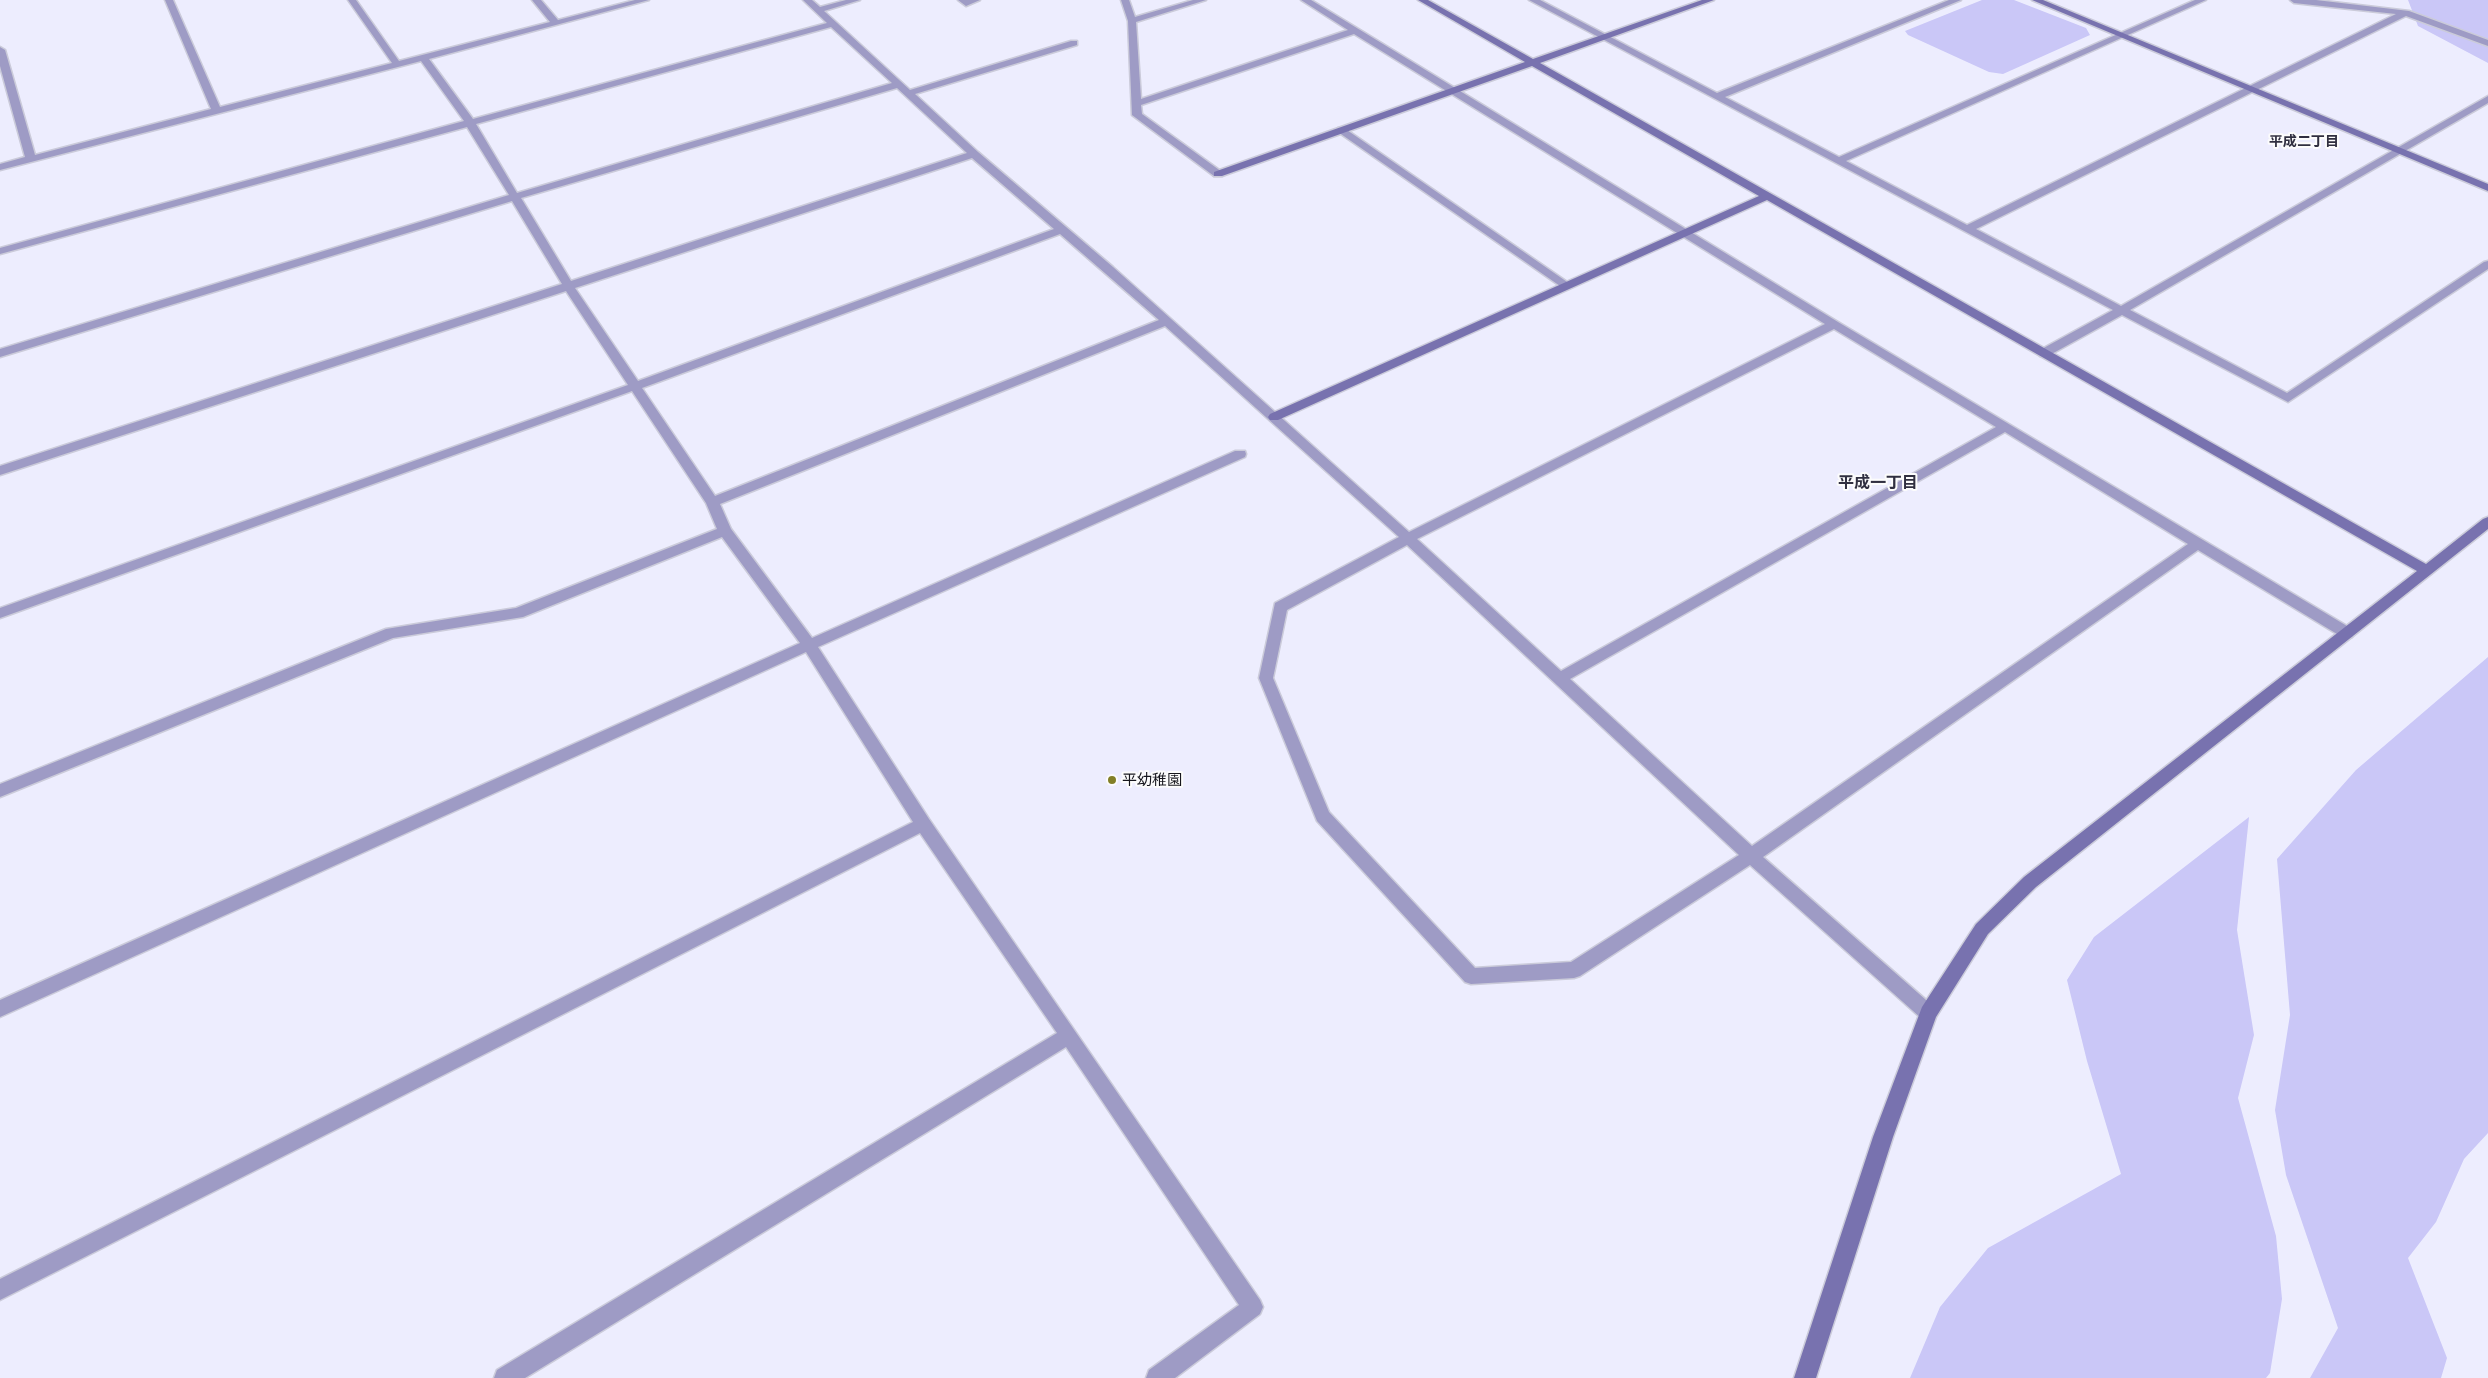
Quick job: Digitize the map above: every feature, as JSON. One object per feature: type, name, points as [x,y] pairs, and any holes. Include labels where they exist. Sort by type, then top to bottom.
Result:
[{"type":"street","points":[[169,0],[217,111]]},
{"type":"street","points":[[352,0],[397,64]]},
{"type":"street","points":[[536,0],[556,23]]},
{"type":"street","points":[[0,167],[645,0]]},
{"type":"street","points":[[807,0],[974,154],[1109,269],[1408,538],[1751,856],[1928,1014]]},
{"type":"street","points":[[818,10],[856,0]]},
{"type":"street","points":[[962,0],[966,3],[976,0]]},
{"type":"street","points":[[1125,0],[1132,21],[1137,115],[1218,174],[1710,0]]},
{"type":"street","points":[[1132,21],[1202,0]]},
{"type":"street","points":[[1305,0],[1834,324],[2347,633]]},
{"type":"street","points":[[1422,0],[2428,571]]},
{"type":"street","points":[[1533,0],[2288,398],[2488,264]]},
{"type":"street","points":[[1717,97],[1957,0]]},
{"type":"street","points":[[2036,0],[2488,188]]},
{"type":"street","points":[[2177,0],[2191,4]]},
{"type":"street","points":[[1838,161],[2202,0]]},
{"type":"street","points":[[2294,0],[2406,13],[2488,43]]},
{"type":"street","points":[[1967,229],[2406,13]]},
{"type":"street","points":[[0,252],[469,121],[833,24]]},
{"type":"street","points":[[1136,104],[1355,31]]},
{"type":"street","points":[[908,93],[1074,43]]},
{"type":"street","points":[[0,50],[31,160]]},
{"type":"street","points":[[423,57],[469,121],[568,285],[712,502],[725,530],[809,645],[923,824],[1069,1035],[1253,1307],[1157,1378]]},
{"type":"street","points":[[0,353],[514,197],[899,84]]},
{"type":"street","points":[[2044,353],[2488,99]]},
{"type":"street","points":[[1341,130],[1567,286]]},
{"type":"street","points":[[0,471],[974,154]]},
{"type":"street","points":[[1274,417],[1768,196]]},
{"type":"street","points":[[0,613],[636,386],[1061,230]]},
{"type":"street","points":[[712,502],[1167,321]]},
{"type":"street","points":[[1834,324],[1408,538],[1280,607],[1266,678],[1323,816],[1470,976],[1574,970],[1751,856],[2197,544]]},
{"type":"street","points":[[1560,678],[2005,427]]},
{"type":"street","points":[[0,1009],[809,645],[1240,454]]},
{"type":"street","points":[[1805,1378],[1883,1137],[1928,1014],[1982,929],[2030,882],[2488,522]]},
{"type":"street","points":[[0,792],[391,633],[518,613],[725,530]]},
{"type":"street","points":[[0,1290],[923,824]]},
{"type":"street","points":[[505,1378],[1069,1035]]},
{"type":"shaded area","points":[[1982,0],[2014,0],[2086,28],[2090,35],[2003,74],[1989,72],[1908,35],[1905,31]]},
{"type":"shaded area","points":[[2408,0],[2488,0],[2488,63],[2418,26]]},
{"type":"shaded area","points":[[2488,657],[2488,1133],[2464,1159],[2436,1222],[2408,1258],[2447,1358],[2441,1378],[2310,1378],[2338,1328],[2286,1175],[2275,1110],[2290,1015],[2277,859],[2356,770]]},
{"type":"shaded area","points":[[2249,817],[2237,930],[2254,1035],[2238,1098],[2276,1236],[2282,1299],[2270,1373],[2266,1378],[1910,1378],[1940,1307],[1988,1248],[2121,1174],[2087,1061],[2067,980],[2094,937]]},
{"type":"place","name":"平幼稚園","points":[[1112,780]]},
{"type":"district","name":"平成二丁目","points":[[2304,142]]},
{"type":"district","name":"平成一丁目","points":[[1878,483]]}]
